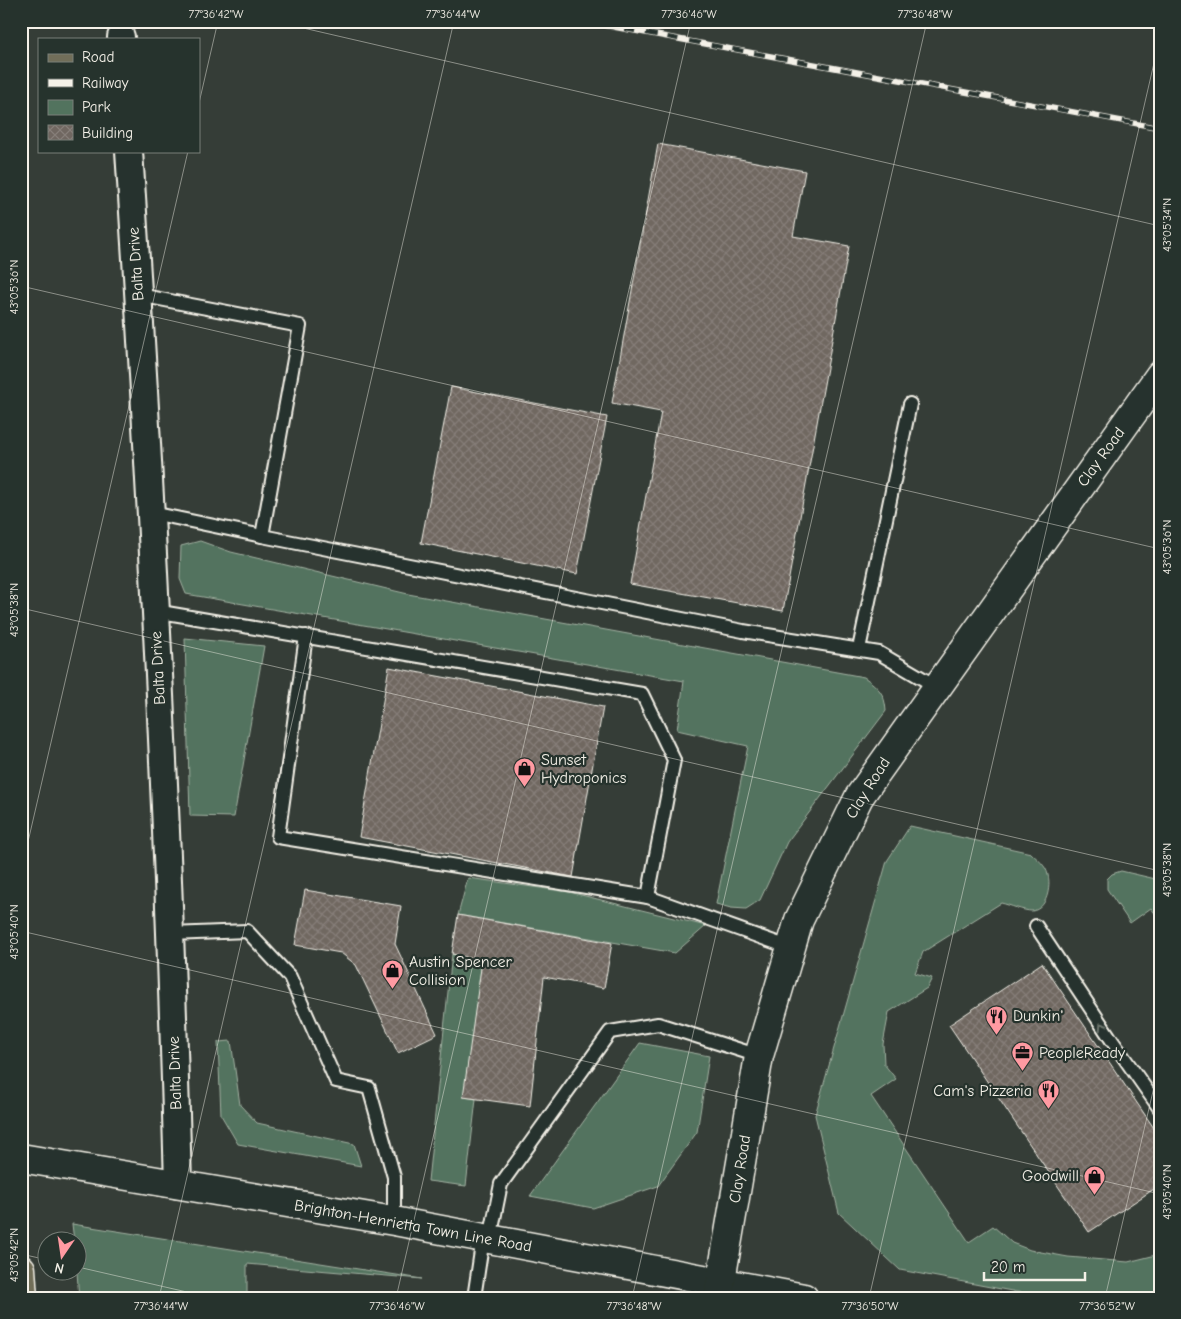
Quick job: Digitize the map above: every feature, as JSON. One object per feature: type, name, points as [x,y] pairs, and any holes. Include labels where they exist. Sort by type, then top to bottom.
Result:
[{"type":"main road","points":[[21,1269],[23,1298]]},
{"type":"street","name":"Balta Drive","points":[[129,152],[152,513],[171,934],[178,1185]]},
{"type":"street","name":"Clay Road","points":[[719,1290],[759,1056],[799,920],[859,797],[1160,375]]},
{"type":"street","name":"Brighton-Henrietta Town Line Road","points":[[21,1158],[487,1238],[719,1290],[804,1298]]},
{"type":"lane","points":[[138,295],[300,326],[262,536]]},
{"type":"lane","points":[[859,649],[910,404]]},
{"type":"lane","points":[[152,513],[743,630],[879,653],[937,687]]},
{"type":"lane","points":[[155,611],[642,694],[674,760],[648,897]]},
{"type":"lane","points":[[306,636],[278,837],[648,897],[791,948]]},
{"type":"lane","points":[[1036,926],[1160,1109]]},
{"type":"lane","points":[[171,934],[247,931],[290,977],[336,1081],[369,1088],[394,1177],[394,1221]]},
{"type":"lane","points":[[474,1298],[500,1184],[610,1032],[658,1024],[759,1056]]},
{"type":"green space","points":[[200,541],[231,552],[408,594],[864,677],[880,691],[884,699],[886,711],[787,842],[760,900],[746,909],[731,908],[716,904],[748,746],[677,730],[684,681],[186,594],[180,579],[181,546]]},
{"type":"green space","points":[[185,638],[264,646],[234,817],[190,816]]},
{"type":"green space","points":[[910,826],[1031,853],[1047,871],[1049,880],[1048,891],[1044,902],[1037,909],[1028,911],[1001,903],[923,952],[915,973],[932,978],[927,988],[889,1012],[883,1044],[884,1064],[896,1079],[871,1096],[969,1242],[993,1226],[1012,1243],[1030,1250],[1068,1257],[1128,1262],[1160,1254],[1160,1298],[1049,1298],[900,1270],[839,1213],[815,1115],[887,861]]},
{"type":"green space","points":[[1121,871],[1160,880],[1160,920],[1151,908],[1130,923],[1107,889],[1107,879],[1112,874]]},
{"type":"green space","points":[[468,878],[569,892],[706,926],[675,953],[458,915]]},
{"type":"green space","points":[[452,954],[482,961],[464,1097],[476,1099],[466,1186],[428,1181]]},
{"type":"green space","points":[[231,1041],[240,1105],[257,1123],[354,1144],[361,1166],[238,1144],[221,1115],[218,1042]]},
{"type":"green space","points":[[640,1043],[709,1056],[697,1132],[658,1186],[593,1208],[530,1196]]},
{"type":"green space","points":[[72,1224],[422,1279],[247,1264],[247,1298],[79,1298],[78,1282],[88,1282],[88,1232],[73,1232]]},
{"type":"building","points":[[658,144],[805,171],[793,236],[849,246],[783,611],[630,584],[661,412],[612,403]]},
{"type":"building","points":[[451,387],[607,417],[577,574],[421,543]]},
{"type":"building","points":[[389,667],[603,707],[573,877],[359,837]]},
{"type":"building","points":[[305,890],[401,906],[395,944],[437,1034],[398,1053],[356,965],[341,953],[295,945]]},
{"type":"building","points":[[458,915],[612,943],[604,988],[544,977],[530,1106],[463,1097],[482,961],[452,954]]},
{"type":"building","points":[[1042,963],[1160,1137],[1160,1185],[1089,1232],[949,1025]]},
{"type":"railway","points":[[581,21],[1160,128]]},
{"type":"place","name":"Sunset Hydroponics","points":[[525,788]]},
{"type":"place","name":"Austin Spencer Collision","points":[[393,990]]},
{"type":"place","name":"Dunkin'","points":[[997,1035]]},
{"type":"place","name":"PeopleReady","points":[[1023,1072]]},
{"type":"place","name":"Cam's Pizzeria","points":[[1048,1110]]},
{"type":"place","name":"Goodwill","points":[[1095,1195]]}]
